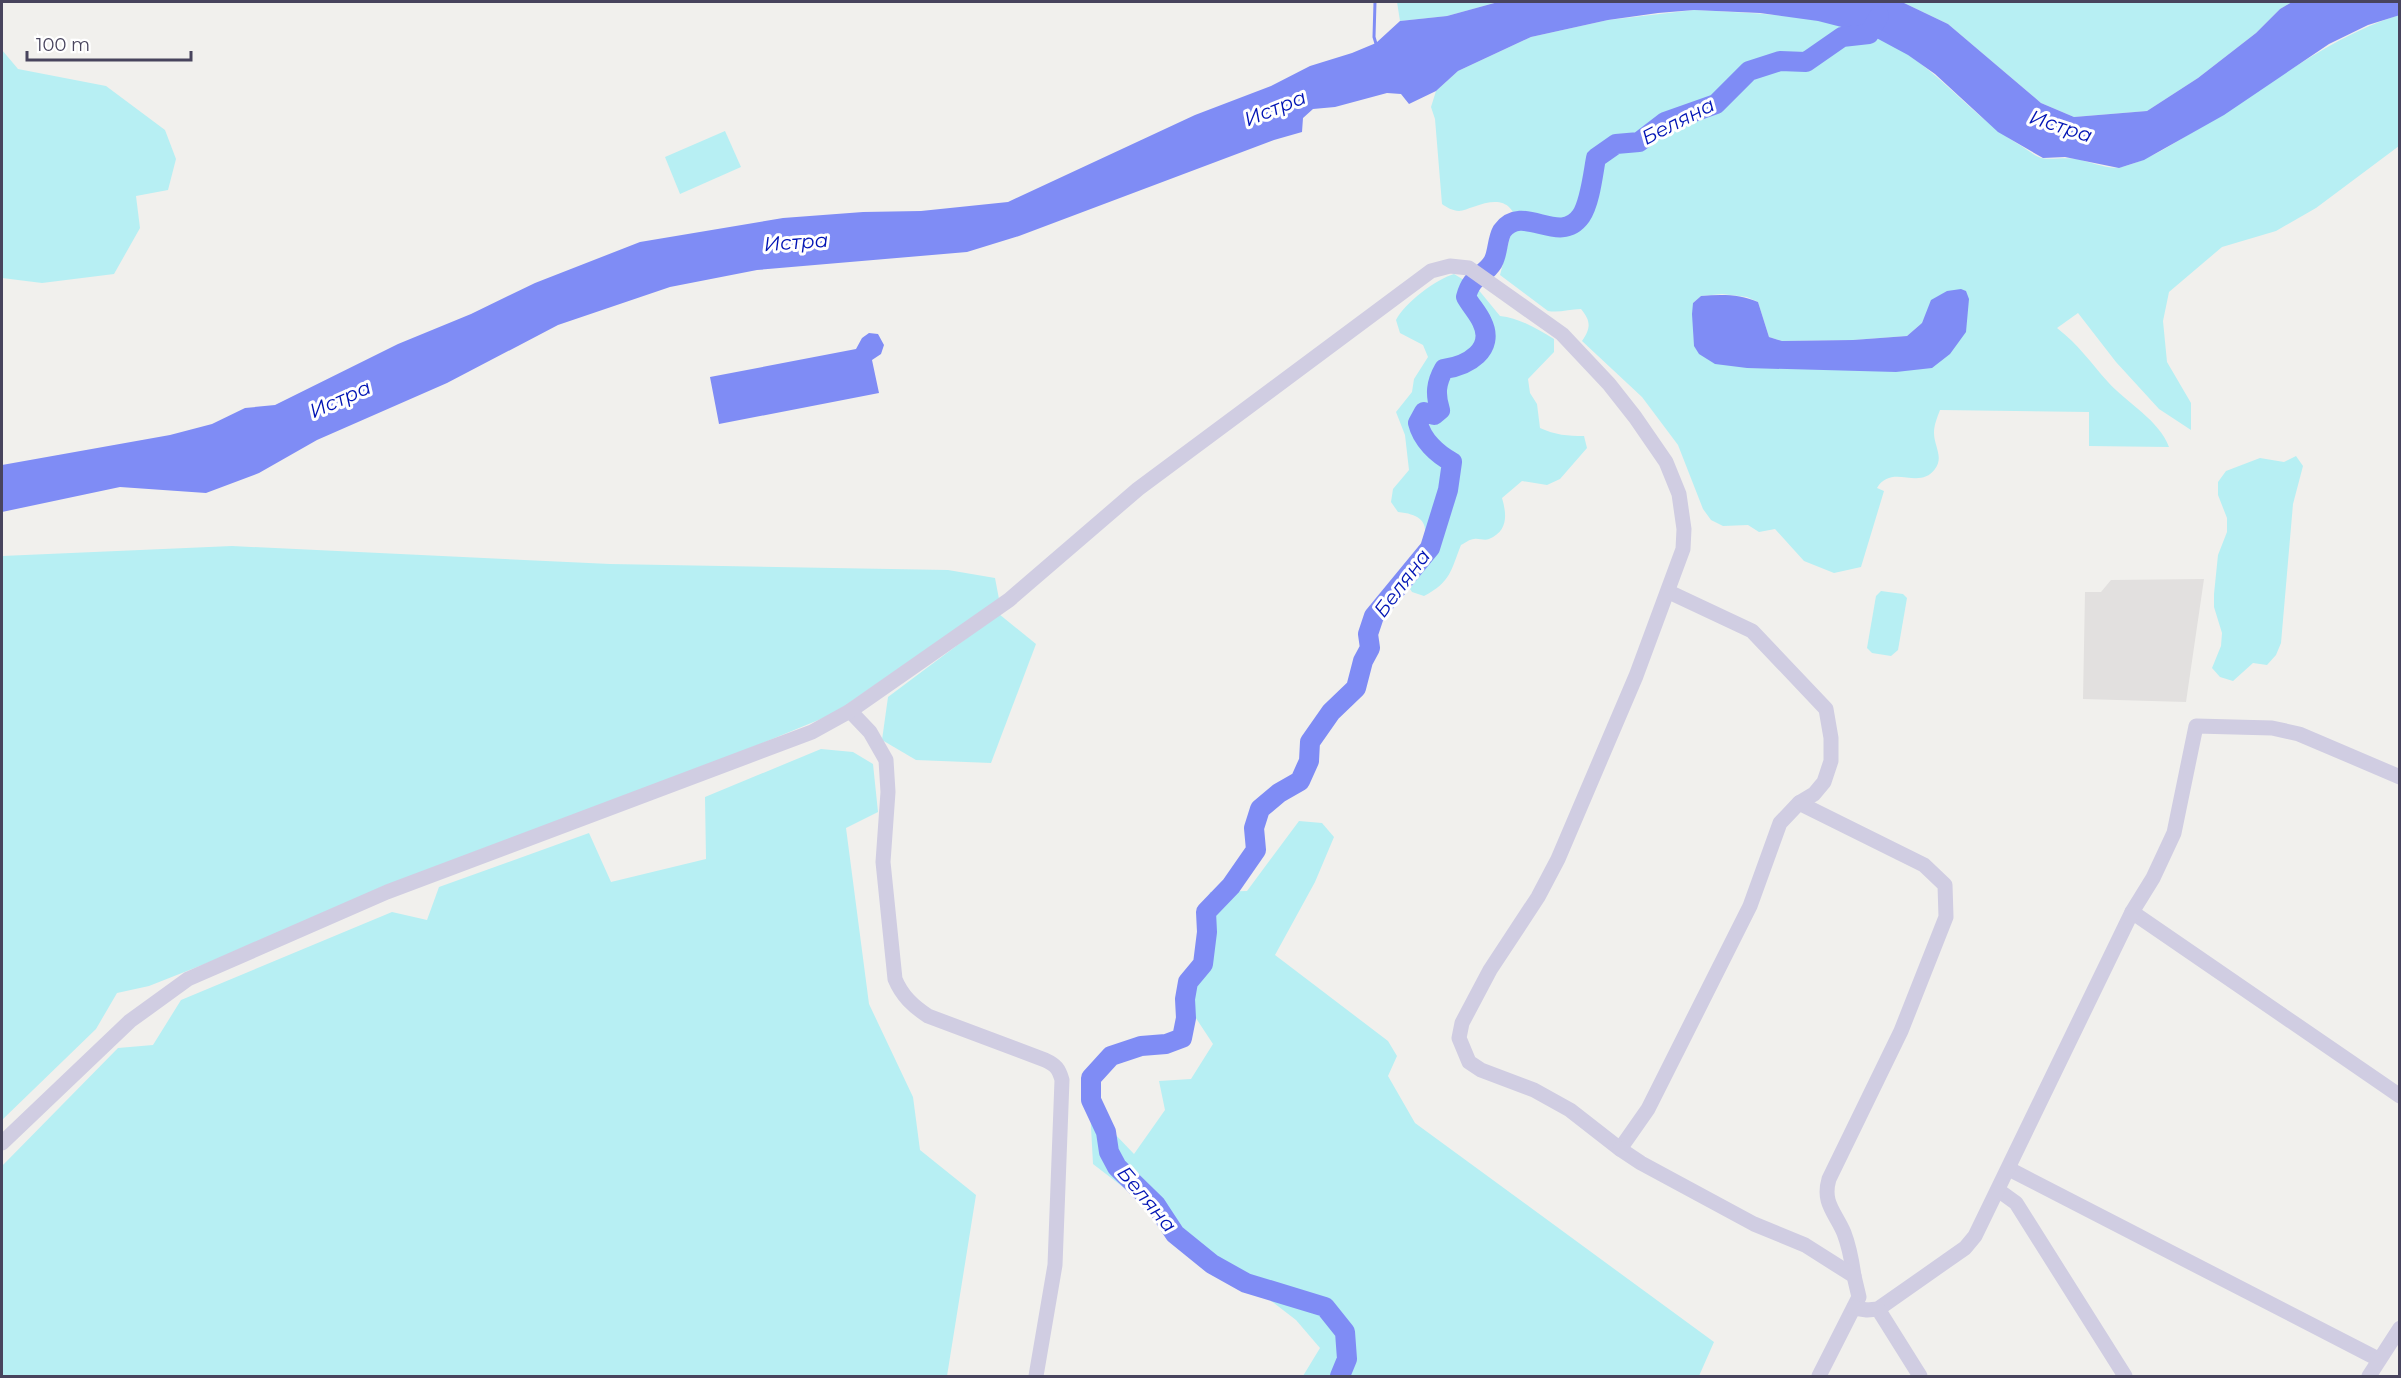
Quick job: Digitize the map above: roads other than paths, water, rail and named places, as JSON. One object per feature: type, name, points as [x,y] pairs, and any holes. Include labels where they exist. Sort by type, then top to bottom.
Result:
[{"type":"street","points":[[2,1143],[130,1021],[188,979],[387,891],[812,732],[850,711],[1009,600],[1138,489],[1431,271],[1450,266],[1469,268],[1562,334],[1609,384],[1666,462],[1679,494],[1684,529],[1683,549],[1669,592],[1558,859],[1539,897],[1490,970],[1462,1023],[1459,1038],[1469,1062],[1481,1070],[1534,1090],[1570,1110],[1641,1163],[1754,1224],[1805,1245],[1854,1276]]},
{"type":"street","points":[[1620,1149],[1648,1109],[1750,906],[1780,823],[1799,803],[1814,794],[1824,782],[1831,761],[1831,738],[1826,708],[1752,631],[1669,592]]},
{"type":"street","points":[[850,711],[870,732],[886,760],[888,792],[883,862],[895,979],[900,989],[915,1007],[928,1016],[1054,1064],[1062,1080],[1055,1265],[1036,1377]]},
{"type":"street","points":[[1854,1308],[1878,1309],[1965,1248],[1975,1236],[2132,912],[2153,878],[2174,833],[2196,726],[2272,728],[2299,734],[2400,777]]},
{"type":"street","points":[[1799,803],[1924,865],[1945,885],[1947,917],[1900,1031],[1829,1179],[1826,1192],[1828,1203],[1844,1234],[1859,1297],[1819,1377]]},
{"type":"street","points":[[2132,912],[2400,1096]]},
{"type":"street","points":[[2008,1169],[2378,1359]]},
{"type":"street","points":[[1998,1190],[2016,1203],[2125,1377]]},
{"type":"street","points":[[1878,1309],[1920,1377]]},
{"type":"street","points":[[2369,1377],[2378,1359],[2400,1328]]},
{"type":"water","name":"Истра","points":[[1498,2],[1902,2],[1948,24],[2041,103],[2074,117],[2147,111],[2198,78],[2256,33],[2280,9],[2292,2],[2399,2],[2400,15],[2368,25],[2329,44],[2224,115],[2144,160],[2119,168],[2065,157],[2043,158],[1998,132],[1935,74],[1908,55],[1869,34],[1818,21],[1760,13],[1694,10],[1608,20],[1531,37],[1458,71],[1436,91],[1409,104],[1401,94],[1387,93],[1335,107],[1313,109],[1303,118],[1302,132],[1274,140],[1019,236],[967,252],[757,270],[670,287],[558,325],[447,383],[317,440],[259,473],[206,493],[120,487],[2,512],[2,465],[170,435],[212,424],[245,408],[275,405],[398,344],[471,314],[535,283],[640,242],[783,218],[863,212],[921,211],[1008,202],[1195,115],[1271,86],[1310,66],[1376,43],[1400,21],[1447,16]]},
{"type":"water","points":[[1961,289],[1966,291],[1969,299],[1966,332],[1950,354],[1932,368],[1896,372],[1747,368],[1715,364],[1699,354],[1694,346],[1693,303],[1701,296],[1730,295],[1758,302],[1769,337],[1782,341],[1853,340],[1907,336],[1922,323],[1931,300],[1947,291]]},
{"type":"water","points":[[869,333],[878,334],[884,345],[881,354],[872,360],[879,393],[719,424],[710,377],[856,349],[862,338]]},
{"type":"waterway","points":[[1375,2],[1374,37],[1377,47]]},
{"type":"waterway","name":"Беляна","points":[[1340,1376],[1347,1359],[1345,1332],[1325,1307],[1246,1283],[1212,1264],[1175,1234],[1156,1205],[1117,1167],[1109,1152],[1106,1132],[1091,1100],[1091,1078],[1111,1056],[1141,1046],[1166,1044],[1182,1038],[1186,1018],[1185,999],[1188,982],[1203,964],[1207,932],[1206,912],[1231,886],[1256,850],[1254,828],[1260,809],[1279,793],[1300,781],[1309,761],[1310,742],[1331,712],[1356,688],[1363,661],[1370,648],[1368,634],[1374,616],[1430,548],[1448,490],[1452,462],[1431,446],[1418,423],[1424,412],[1434,415],[1440,410],[1437,389],[1444,369],[1470,360],[1482,348],[1485,332],[1480,319],[1466,297],[1471,284],[1493,262],[1502,231],[1511,223],[1520,221],[1552,227],[1572,224],[1581,216],[1587,204],[1596,158],[1616,144],[1639,142],[1665,122],[1716,104],[1749,71],[1780,61],[1806,62],[1842,37],[1869,34],[1879,16]]}]
